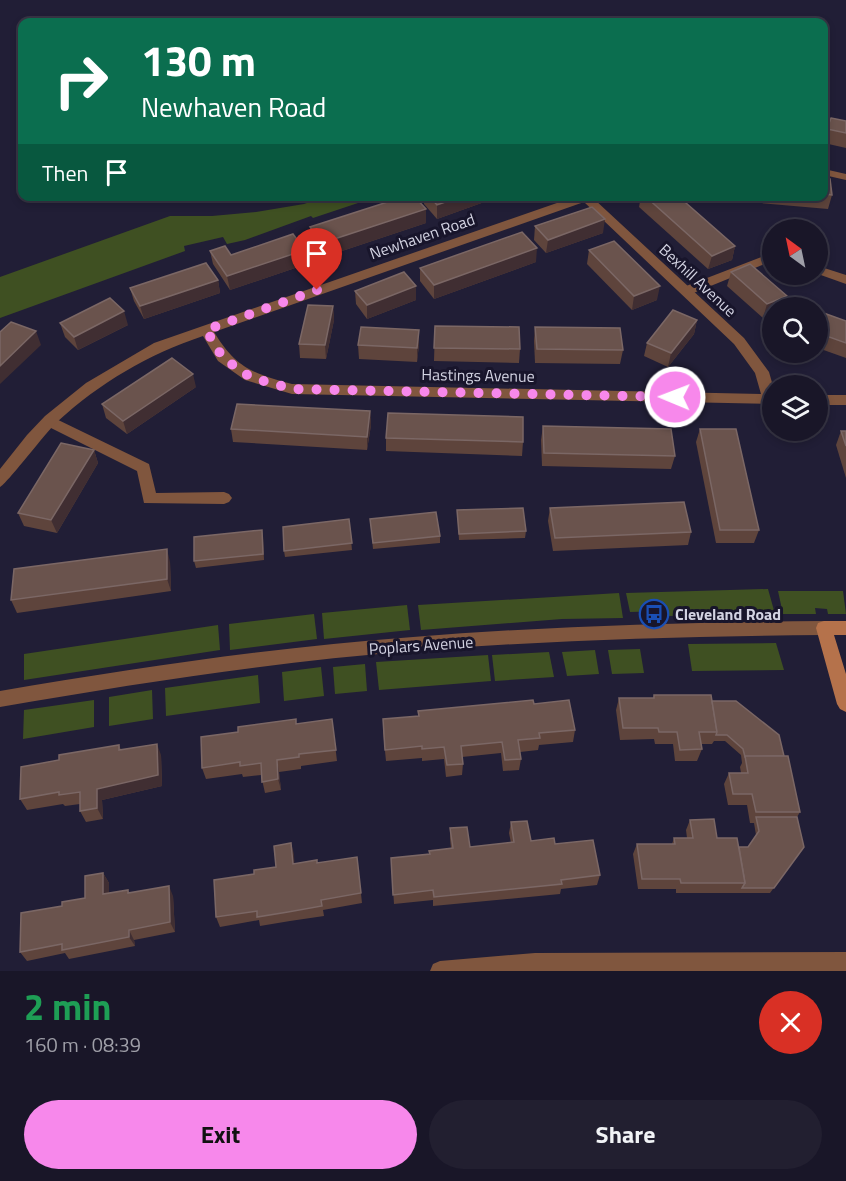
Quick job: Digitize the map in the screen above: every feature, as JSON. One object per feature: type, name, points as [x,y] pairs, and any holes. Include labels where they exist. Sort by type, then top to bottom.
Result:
[{"type":"street","points":[[828,173],[846,177]]},
{"type":"street","name":"Newhaven Road","points":[[0,481],[10,466],[51,421],[85,390],[122,364],[159,346],[577,201]]},
{"type":"street","name":"Bexhill Avenue","points":[[592,201],[739,341],[763,375]]},
{"type":"street","points":[[686,291],[762,260]]},
{"type":"street","points":[[828,274],[846,280]]},
{"type":"street","name":"Hastings Avenue","points":[[206,330],[223,358],[250,377],[292,389],[762,399]]},
{"type":"street","points":[[828,400],[846,400]]},
{"type":"street","points":[[51,421],[144,468],[149,499],[224,498]]},
{"type":"street","points":[[824,628],[845,697]]},
{"type":"street","name":"Poplars Avenue","points":[[0,699],[226,663],[317,653],[615,632],[846,628]]},
{"type":"street","points":[[440,971],[535,967],[846,962]]},
{"type":"green space","points":[[313,201],[364,201],[313,218],[311,216],[245,240],[227,244],[223,237],[184,246],[185,251],[0,318],[0,277],[170,216],[212,216]]},
{"type":"green space","points":[[768,589],[775,614],[667,616],[665,611],[630,612],[626,593]]},
{"type":"green space","points":[[778,591],[843,591],[846,614],[828,614],[827,609],[815,608],[816,614],[783,614]]},
{"type":"green space","points":[[619,593],[623,618],[562,619],[421,630],[418,605]]},
{"type":"green space","points":[[407,605],[410,630],[324,639],[322,613]]},
{"type":"green space","points":[[314,614],[317,639],[230,650],[229,624]]},
{"type":"green space","points":[[218,625],[220,650],[24,680],[24,654]]},
{"type":"green space","points":[[776,643],[784,670],[692,671],[688,644]]},
{"type":"green space","points":[[640,649],[644,673],[612,674],[608,650]]},
{"type":"green space","points":[[595,650],[599,674],[567,676],[562,652]]},
{"type":"green space","points":[[549,652],[554,677],[495,681],[492,655]]},
{"type":"green space","points":[[488,655],[491,681],[379,690],[376,662]]},
{"type":"green space","points":[[365,664],[367,691],[335,694],[333,667]]},
{"type":"green space","points":[[321,667],[324,696],[284,701],[282,672]]},
{"type":"green space","points":[[258,675],[260,703],[166,716],[165,688]]},
{"type":"green space","points":[[152,690],[153,719],[109,726],[109,697]]},
{"type":"green space","points":[[94,700],[94,727],[23,739],[24,710]]},
{"type":"building","points":[[831,118],[846,121],[846,133],[828,129]]},
{"type":"building","points":[[828,179],[830,179],[832,195],[828,194]]},
{"type":"building","points":[[391,201],[419,201],[426,209],[322,243],[310,227]]},
{"type":"building","points":[[433,201],[449,201],[437,205]]},
{"type":"building","points":[[651,201],[684,201],[735,246],[712,256]]},
{"type":"building","points":[[592,207],[605,219],[548,240],[535,226]]},
{"type":"building","points":[[522,232],[537,248],[434,285],[420,268]]},
{"type":"building","points":[[293,234],[305,250],[227,276],[210,251],[225,246],[231,255]]},
{"type":"building","points":[[614,241],[660,286],[634,296],[589,250]]},
{"type":"building","points":[[206,263],[218,280],[140,306],[130,288]]},
{"type":"building","points":[[750,264],[762,274],[762,285],[774,285],[787,296],[762,297],[762,300],[731,272]]},
{"type":"building","points":[[404,272],[416,286],[367,305],[355,291]]},
{"type":"building","points":[[110,298],[124,311],[74,337],[60,323]]},
{"type":"building","points":[[308,305],[333,306],[325,345],[299,344]]},
{"type":"building","points":[[673,310],[697,320],[671,353],[647,343]]},
{"type":"building","points":[[828,315],[846,321],[846,343],[828,337]]},
{"type":"building","points":[[11,322],[36,331],[0,366],[0,332]]},
{"type":"building","points":[[435,326],[519,327],[520,349],[434,348]]},
{"type":"building","points":[[361,327],[419,330],[417,348],[358,345]]},
{"type":"building","points":[[535,327],[620,328],[623,350],[537,349]]},
{"type":"building","points":[[172,358],[193,374],[123,421],[102,404]]},
{"type":"building","points":[[237,404],[370,411],[367,437],[231,429]]},
{"type":"building","points":[[388,413],[523,417],[523,442],[386,438]]},
{"type":"building","points":[[543,426],[671,429],[675,456],[544,453]]},
{"type":"building","points":[[700,429],[736,429],[759,530],[720,530]]},
{"type":"building","points":[[841,431],[846,431],[846,446]]},
{"type":"building","points":[[61,443],[94,450],[51,520],[18,513]]},
{"type":"building","points":[[684,502],[691,532],[555,538],[550,508]]},
{"type":"building","points":[[523,508],[526,531],[459,534],[457,510]]},
{"type":"building","points":[[436,512],[440,536],[373,543],[370,519]]},
{"type":"building","points":[[349,519],[352,543],[284,551],[283,527]]},
{"type":"building","points":[[262,530],[263,554],[194,561],[194,537]]},
{"type":"building","points":[[167,549],[167,579],[11,600],[14,569]]},
{"type":"building","points":[[654,695],[711,695],[717,732],[699,732],[702,749],[680,750],[677,732],[659,732],[658,728],[623,728],[619,698],[654,698]]},
{"type":"building","points":[[533,700],[534,704],[569,700],[575,730],[539,733],[540,738],[518,740],[521,759],[505,760],[502,742],[461,746],[463,764],[447,765],[444,747],[422,749],[422,746],[385,750],[383,719],[419,716],[418,711]]},
{"type":"building","points":[[712,701],[736,701],[779,735],[784,756],[745,757],[743,749],[727,735],[716,735]]},
{"type":"building","points":[[296,719],[296,724],[332,719],[336,750],[299,754],[299,757],[277,760],[278,779],[262,782],[261,763],[240,766],[240,762],[202,768],[201,737],[238,732],[238,727]]},
{"type":"building","points":[[157,744],[158,775],[97,789],[97,808],[80,811],[80,792],[59,795],[59,792],[20,799],[21,767],[59,760],[59,755],[119,745],[119,750]]},
{"type":"building","points":[[745,756],[788,756],[800,812],[756,812],[752,794],[733,794],[729,773],[748,773]]},
{"type":"building","points":[[756,817],[797,817],[804,847],[774,888],[742,888],[745,883],[739,847],[748,847],[759,831]]},
{"type":"building","points":[[714,819],[717,838],[737,838],[745,883],[681,883],[680,879],[642,879],[637,844],[675,844],[674,838],[693,838],[690,820]]},
{"type":"building","points":[[527,821],[531,841],[554,838],[555,844],[593,840],[600,875],[561,880],[562,884],[434,897],[433,890],[393,895],[391,858],[430,854],[429,851],[453,848],[450,828],[467,827],[470,847],[514,842],[511,822]]},
{"type":"building","points":[[291,843],[293,864],[357,857],[361,893],[321,900],[322,906],[288,912],[257,917],[257,911],[216,917],[214,880],[254,874],[254,870],[276,867],[274,846]]},
{"type":"building","points":[[103,873],[103,894],[128,890],[128,893],[169,886],[170,922],[129,930],[129,937],[62,950],[62,944],[20,952],[21,913],[62,906],[62,902],[85,898],[85,876]]},
{"type":"place","name":"Cleveland Road","points":[[654,614]]},
{"type":"route","points":[[317,290],[206,330],[223,358],[250,377],[292,389],[675,397]]}]
